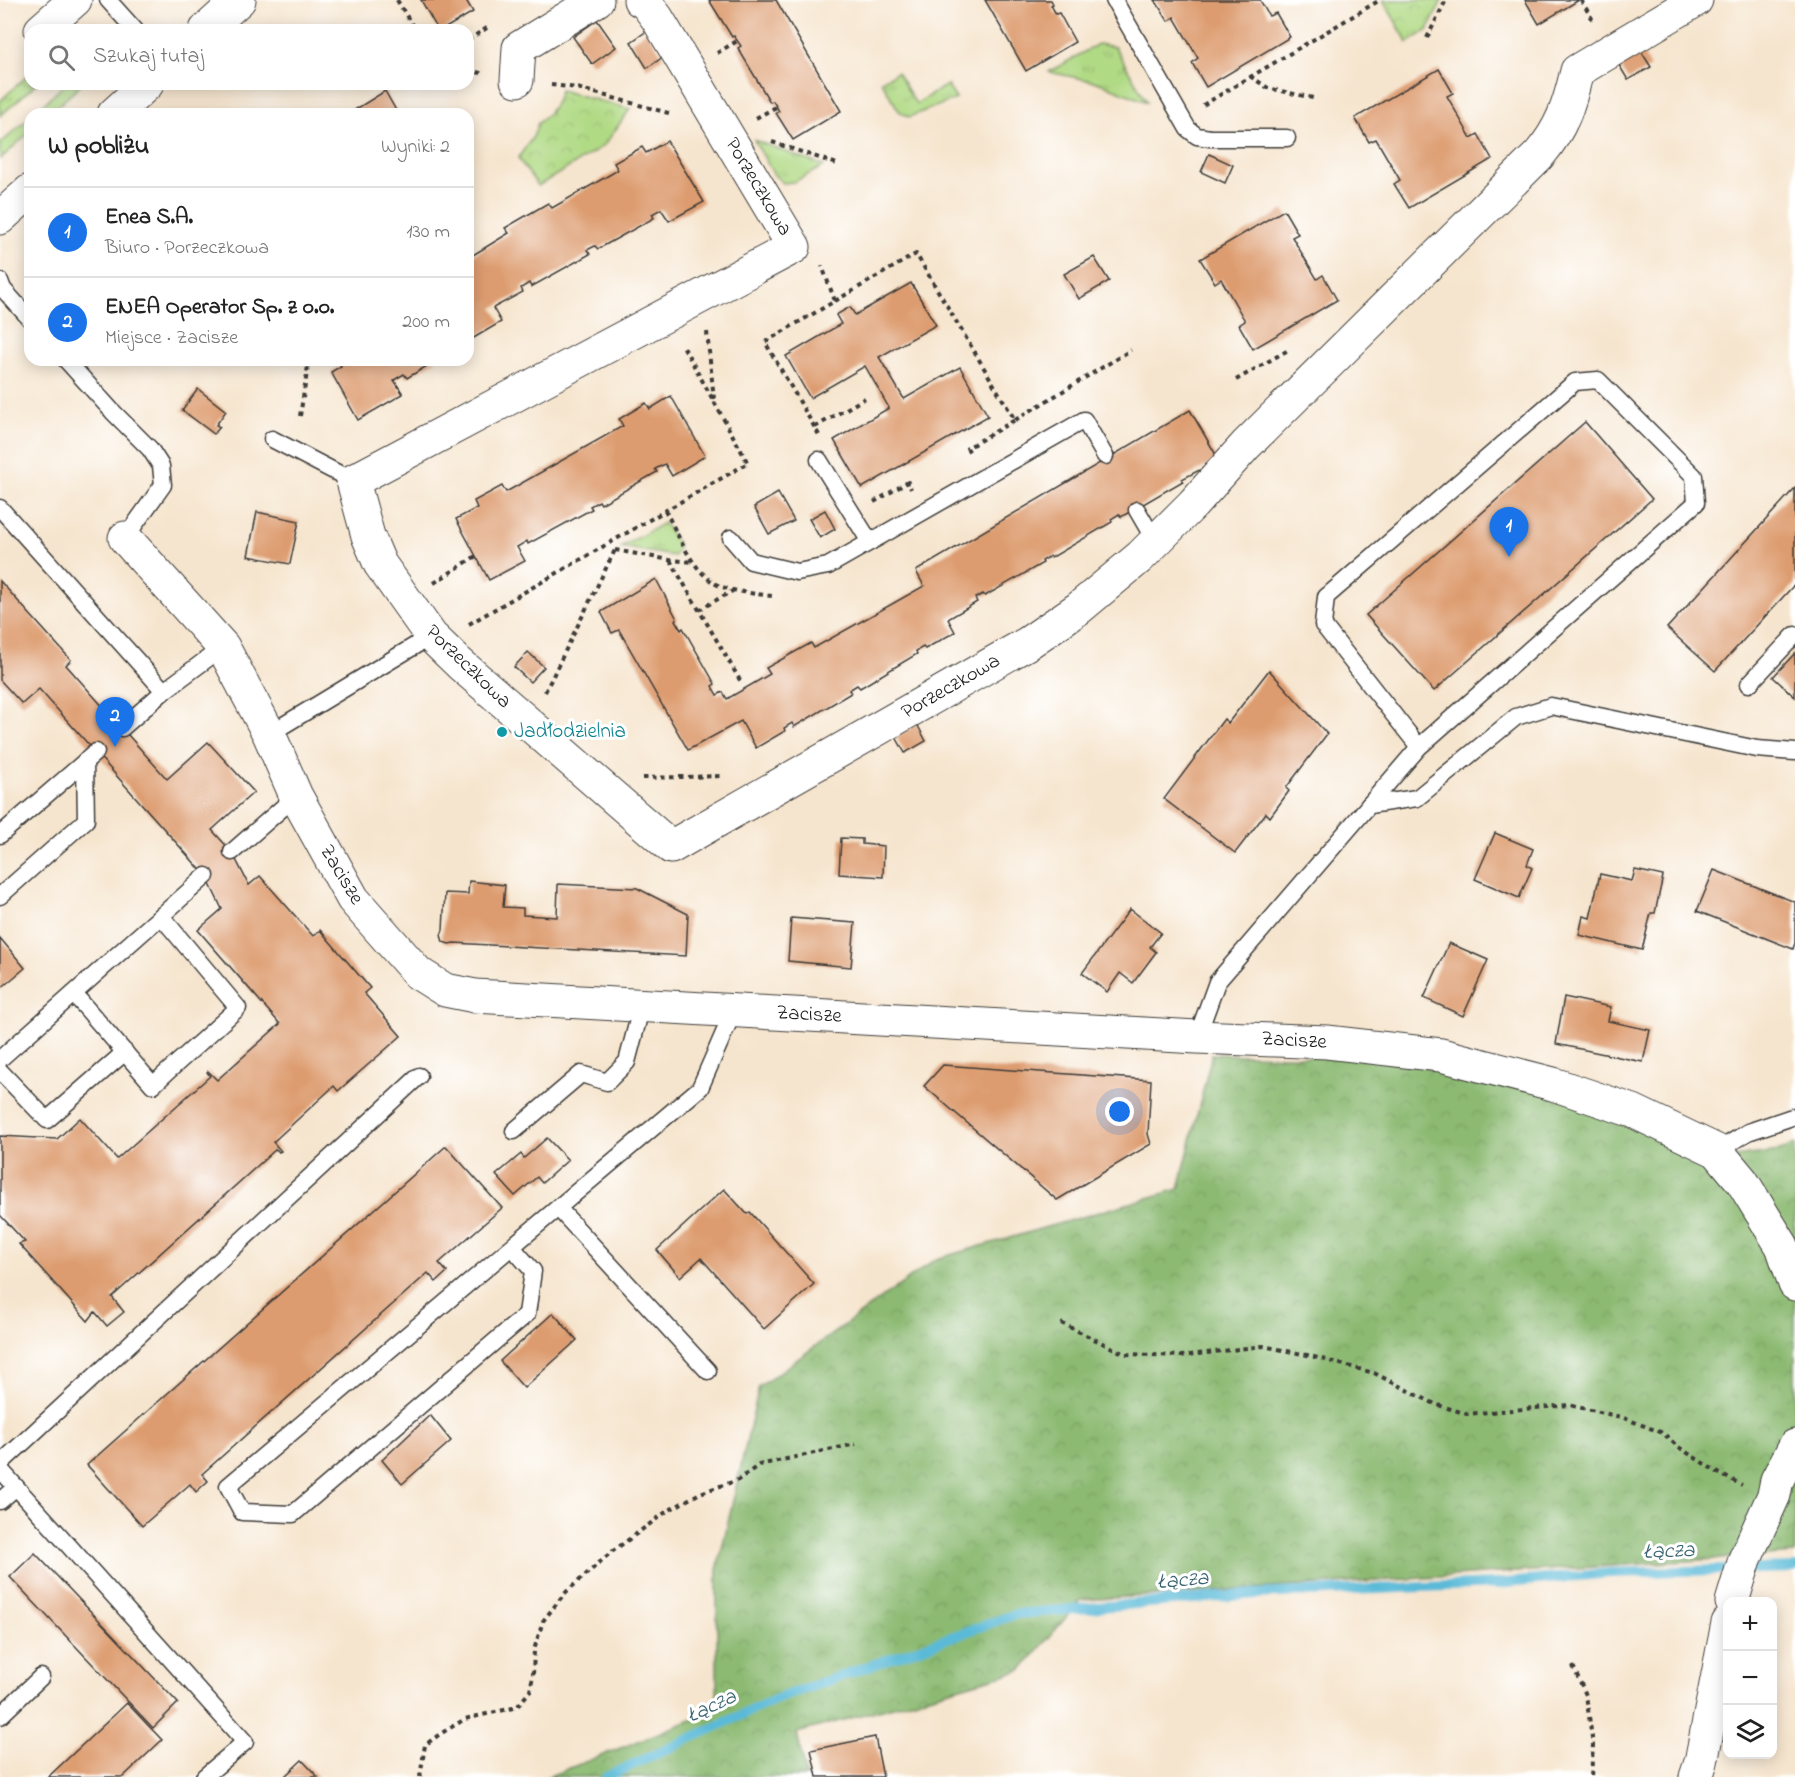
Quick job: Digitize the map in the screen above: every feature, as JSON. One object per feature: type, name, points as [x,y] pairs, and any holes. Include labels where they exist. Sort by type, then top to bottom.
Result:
[{"type":"street","points":[[48,24],[75,0]]},
{"type":"street","points":[[212,24],[238,0]]},
{"type":"street","points":[[517,80],[519,48],[597,0]]},
{"type":"street","name":"Porzeczkowa","points":[[640,0],[645,2],[657,18],[794,247],[353,481],[368,536],[380,564],[431,636],[460,664],[671,847],[1028,644],[1079,608],[1193,504],[1246,445],[1539,155],[1554,138],[1568,109],[1576,71],[1696,0]]},
{"type":"street","points":[[121,108],[140,90]]},
{"type":"street","points":[[0,218],[24,196]]},
{"type":"street","name":"Zacisze","points":[[125,538],[223,647],[269,734],[296,796],[353,899],[418,973],[445,990],[475,996],[1197,1037],[1327,1042],[1441,1054],[1553,1084],[1634,1111],[1716,1151],[1742,1181],[1782,1246],[1795,1284]]},
{"type":"street","points":[[1734,1597],[1745,1559],[1782,1483],[1795,1446]]},
{"type":"street","points":[[1696,1777],[1701,1762],[1723,1648]]},
{"type":"lane","points":[[108,0],[130,24]]},
{"type":"lane","points":[[1114,0],[1188,129],[1197,136],[1210,138],[1287,138]]},
{"type":"lane","points":[[0,281],[3,289],[24,312]]},
{"type":"lane","points":[[71,366],[150,449],[161,466],[163,485],[125,538]]},
{"type":"lane","points":[[1197,1037],[1217,982],[1419,747],[1696,503],[1694,476],[1598,380],[1575,382],[1326,597],[1323,625],[1419,747]]},
{"type":"lane","points":[[731,538],[751,561],[797,572],[828,566],[1084,420],[1105,456]]},
{"type":"lane","points":[[272,439],[353,481]]},
{"type":"lane","points":[[819,460],[870,542]]},
{"type":"lane","points":[[0,508],[164,691]]},
{"type":"lane","points":[[1137,510],[1155,541]]},
{"type":"lane","points":[[1749,684],[1795,635]]},
{"type":"lane","points":[[269,734],[431,636]]},
{"type":"lane","points":[[122,728],[164,691],[223,647]]},
{"type":"lane","points":[[1369,805],[1417,798],[1516,717],[1551,706],[1757,749],[1795,752]]},
{"type":"lane","points":[[0,835],[90,757],[86,820],[0,896]]},
{"type":"lane","points":[[232,852],[296,796]]},
{"type":"lane","points":[[0,1059],[206,876]]},
{"type":"lane","points":[[74,994],[153,1085],[238,1008],[160,916]]},
{"type":"lane","points":[[514,1131],[581,1074],[607,1082],[627,1062],[642,1005]]},
{"type":"lane","points":[[512,1247],[533,1271],[527,1314],[293,1514],[242,1512],[228,1486],[700,1088],[734,1010]]},
{"type":"lane","points":[[0,1071],[47,1120],[125,1052]]},
{"type":"lane","points":[[0,1464],[418,1076]]},
{"type":"lane","points":[[1716,1151],[1748,1132],[1795,1116]]},
{"type":"lane","points":[[558,1208],[708,1371]]},
{"type":"lane","points":[[0,1469],[245,1742],[204,1777]]},
{"type":"lane","points":[[0,1501],[16,1487]]},
{"type":"lane","points":[[0,1716],[41,1677]]},
{"type":"path","points":[[397,0],[411,24]]},
{"type":"path","points":[[1181,118],[1380,0]]},
{"type":"path","points":[[1427,38],[1446,0]]},
{"type":"path","points":[[1581,0],[1597,26]]},
{"type":"path","points":[[474,71],[577,88],[722,127],[840,165]]},
{"type":"path","points":[[1250,76],[1268,88],[1317,99]]},
{"type":"path","points":[[835,301],[916,254],[1015,420]]},
{"type":"path","points":[[703,296],[715,403]]},
{"type":"path","points":[[467,625],[748,463],[666,315]]},
{"type":"path","points":[[967,448],[1131,350]]},
{"type":"path","points":[[300,416],[308,366]]},
{"type":"path","points":[[815,427],[865,398]]},
{"type":"path","points":[[611,542],[615,550]]},
{"type":"path","points":[[615,550],[694,562]]},
{"type":"path","points":[[543,695],[615,550]]},
{"type":"path","points":[[426,589],[476,556]]},
{"type":"path","points":[[670,560],[741,681]]},
{"type":"path","points":[[699,610],[735,590]]},
{"type":"path","points":[[633,778],[724,776]]},
{"type":"path","points":[[1061,1323],[1125,1354],[1182,1356],[1263,1346],[1308,1355],[1374,1373],[1435,1404],[1467,1414],[1569,1405],[1621,1417],[1663,1433],[1677,1446],[1720,1474],[1751,1490],[1782,1483]]},
{"type":"path","points":[[420,1777],[425,1745],[440,1734],[465,1719],[517,1707],[530,1691],[534,1650],[543,1621],[564,1594],[609,1554],[666,1512],[700,1493],[738,1480],[759,1465],[856,1444]]},
{"type":"path","points":[[1573,1666],[1586,1695],[1593,1745],[1591,1777]]},
{"type":"green space","points":[[1383,0],[1442,0],[1428,30],[1408,43]]},
{"type":"green space","points":[[1098,44],[1115,47],[1147,102],[1097,82],[1049,72]]},
{"type":"green space","points":[[897,72],[916,104],[947,85],[956,99],[909,117],[899,111],[881,81]]},
{"type":"green space","points":[[24,79],[24,90],[29,90],[0,116],[0,101]]},
{"type":"green space","points":[[59,90],[75,90],[56,108],[39,108]]},
{"type":"green space","points":[[560,90],[630,109],[606,143],[538,186],[518,158],[533,137],[538,123],[556,102]]},
{"type":"green space","points":[[24,122],[24,137],[0,159],[0,144]]},
{"type":"green space","points":[[754,140],[824,166],[794,182],[783,183],[774,175]]},
{"type":"green space","points":[[664,523],[679,546],[674,556],[621,547]]},
{"type":"green space","points":[[1212,1054],[1368,1058],[1486,1077],[1608,1112],[1711,1160],[1780,1151],[1795,1144],[1795,1554],[1081,1600],[1021,1670],[797,1733],[806,1777],[547,1777],[717,1710],[717,1570],[759,1387],[936,1259],[1179,1189]]},
{"type":"building","points":[[421,0],[466,0],[473,12],[452,24],[435,24]]},
{"type":"building","points":[[709,0],[776,0],[841,111],[793,140],[776,113],[779,111],[773,101],[770,102],[738,48],[741,46],[734,36],[732,37]]},
{"type":"building","points":[[985,0],[1051,0],[1056,14],[1059,13],[1075,42],[1026,71]]},
{"type":"building","points":[[1155,0],[1260,0],[1269,16],[1276,13],[1290,37],[1206,87],[1192,63],[1198,58],[1174,17],[1168,21]]},
{"type":"building","points":[[1525,0],[1579,0],[1539,24]]},
{"type":"building","points":[[597,20],[616,47],[592,64],[573,37]]},
{"type":"building","points":[[647,31],[663,57],[647,68],[631,42]]},
{"type":"building","points":[[1641,51],[1651,67],[1628,80],[1619,65]]},
{"type":"building","points":[[1439,69],[1453,93],[1447,96],[1471,138],[1478,134],[1492,159],[1409,208],[1394,184],[1400,180],[1376,139],[1369,142],[1355,118]]},
{"type":"building","points":[[385,91],[395,108],[358,108]]},
{"type":"building","points":[[667,141],[704,202],[669,221],[661,209],[652,214],[654,218],[598,249],[595,246],[587,250],[590,254],[531,287],[529,283],[521,288],[523,292],[493,308],[501,322],[474,338],[474,254],[509,233],[505,228],[548,203],[552,208],[618,170],[614,163],[642,147],[646,153]]},
{"type":"building","points":[[1209,154],[1233,165],[1225,183],[1201,172]]},
{"type":"building","points":[[1284,210],[1298,234],[1292,237],[1317,279],[1323,275],[1337,300],[1253,349],[1239,325],[1245,321],[1221,279],[1215,283],[1200,259]]},
{"type":"building","points":[[1094,257],[1109,281],[1079,299],[1064,274]]},
{"type":"building","points":[[911,283],[936,325],[879,357],[904,399],[960,367],[988,416],[862,488],[834,440],[889,408],[865,366],[810,398],[786,356],[841,324],[836,315],[850,307],[855,315]]},
{"type":"building","points":[[341,366],[427,366],[407,378],[404,374],[394,380],[403,394],[358,420],[331,372]]},
{"type":"building","points":[[198,389],[226,411],[216,425],[220,427],[214,434],[182,410]]},
{"type":"building","points":[[671,396],[705,456],[672,476],[665,464],[655,469],[657,472],[601,504],[599,501],[590,506],[592,509],[528,544],[527,541],[517,547],[525,561],[489,580],[456,519],[477,508],[474,501],[502,486],[506,492],[623,426],[619,419],[646,403],[650,409]]},
{"type":"building","points":[[1190,410],[1219,460],[1182,479],[1183,481],[1121,517],[1119,514],[1111,519],[1112,522],[1051,558],[1050,556],[1042,561],[1043,563],[985,596],[983,594],[975,598],[977,602],[948,619],[955,632],[925,649],[923,647],[916,651],[917,654],[860,688],[857,685],[849,690],[851,693],[794,727],[792,723],[784,728],[785,731],[756,748],[741,721],[688,750],[619,630],[612,633],[601,612],[656,579],[677,619],[675,620],[681,630],[683,628],[715,684],[712,686],[717,695],[723,692],[727,699],[770,674],[766,668],[811,643],[814,648],[924,586],[916,571]]},
{"type":"building","points":[[1585,422],[1652,499],[1434,691],[1366,615]]},
{"type":"building","points":[[1795,488],[1795,584],[1715,671],[1667,628]]},
{"type":"building","points":[[778,493],[794,521],[769,534],[754,507]]},
{"type":"building","points":[[825,510],[835,529],[820,538],[809,519]]},
{"type":"building","points":[[257,512],[299,521],[290,564],[248,556]]},
{"type":"building","points":[[0,581],[71,660],[66,665],[167,779],[208,742],[254,792],[212,830],[232,852],[249,885],[260,876],[313,936],[320,930],[370,988],[364,993],[401,1036],[338,1091],[334,1086],[273,1142],[281,1151],[276,1149],[112,1297],[124,1312],[107,1326],[95,1312],[88,1321],[19,1244],[25,1242],[0,1215],[0,1136],[57,1139],[80,1118],[117,1159],[210,1076],[208,1071],[217,1080],[280,1024],[198,930],[222,909],[206,876],[39,689],[22,704],[0,680]]},
{"type":"building","points":[[528,652],[544,667],[530,682],[514,667]]},
{"type":"building","points":[[1795,653],[1795,697],[1773,677]]},
{"type":"building","points":[[1269,670],[1327,734],[1286,788],[1289,791],[1270,817],[1266,813],[1235,853],[1164,799],[1224,719],[1228,723]]},
{"type":"building","points":[[917,724],[926,741],[905,753],[896,737]]},
{"type":"building","points":[[1495,833],[1533,849],[1527,865],[1532,868],[1519,898],[1475,879]]},
{"type":"building","points":[[841,838],[862,839],[862,844],[884,846],[883,877],[839,874]]},
{"type":"building","points":[[1635,870],[1663,876],[1655,913],[1651,913],[1642,950],[1579,935],[1583,916],[1590,918],[1600,874],[1632,881]]},
{"type":"building","points":[[1714,870],[1795,902],[1793,949],[1697,911]]},
{"type":"building","points":[[469,881],[505,885],[503,907],[523,908],[523,915],[557,917],[558,884],[637,888],[688,914],[686,956],[443,942],[441,935],[445,893],[468,894]]},
{"type":"building","points":[[1130,909],[1161,933],[1150,947],[1156,952],[1133,983],[1120,973],[1107,992],[1082,973]]},
{"type":"building","points":[[791,918],[855,923],[851,967],[788,961]]},
{"type":"building","points":[[0,938],[25,968],[0,989]]},
{"type":"building","points":[[1449,943],[1488,960],[1463,1016],[1424,998]]},
{"type":"building","points":[[1564,997],[1611,1007],[1608,1021],[1650,1030],[1643,1062],[1556,1044]]},
{"type":"building","points":[[943,1065],[1151,1080],[1148,1134],[1151,1144],[1057,1200],[924,1086]]},
{"type":"building","points":[[547,1138],[568,1160],[542,1183],[537,1177],[515,1196],[496,1175],[521,1154],[524,1158]]},
{"type":"building","points":[[446,1146],[502,1208],[439,1263],[447,1272],[436,1282],[428,1273],[202,1474],[208,1481],[196,1492],[190,1484],[142,1526],[87,1465]]},
{"type":"building","points":[[724,1189],[747,1214],[750,1212],[814,1284],[764,1329],[701,1258],[680,1277],[657,1250]]},
{"type":"building","points":[[553,1313],[577,1340],[524,1388],[500,1361]]},
{"type":"building","points":[[430,1415],[451,1441],[402,1484],[382,1460]]},
{"type":"building","points":[[35,1553],[178,1703],[153,1728],[10,1577]]},
{"type":"building","points":[[127,1703],[162,1740],[123,1777],[48,1777]]},
{"type":"building","points":[[875,1737],[883,1777],[817,1777],[811,1750]]},
{"type":"building","points":[[302,1760],[318,1777],[284,1777]]},
{"type":"waterway","name":"Łącza","points":[[606,1777],[779,1698],[1016,1614],[1255,1594],[1496,1584],[1609,1573],[1795,1568]]},
{"type":"place","name":"Enea S.A.","points":[[1509,557]]},
{"type":"place","name":"Jadłodzielnia","points":[[502,732]]},
{"type":"place","name":"ENEA Operator Sp. z o.o.","points":[[115,747]]}]
